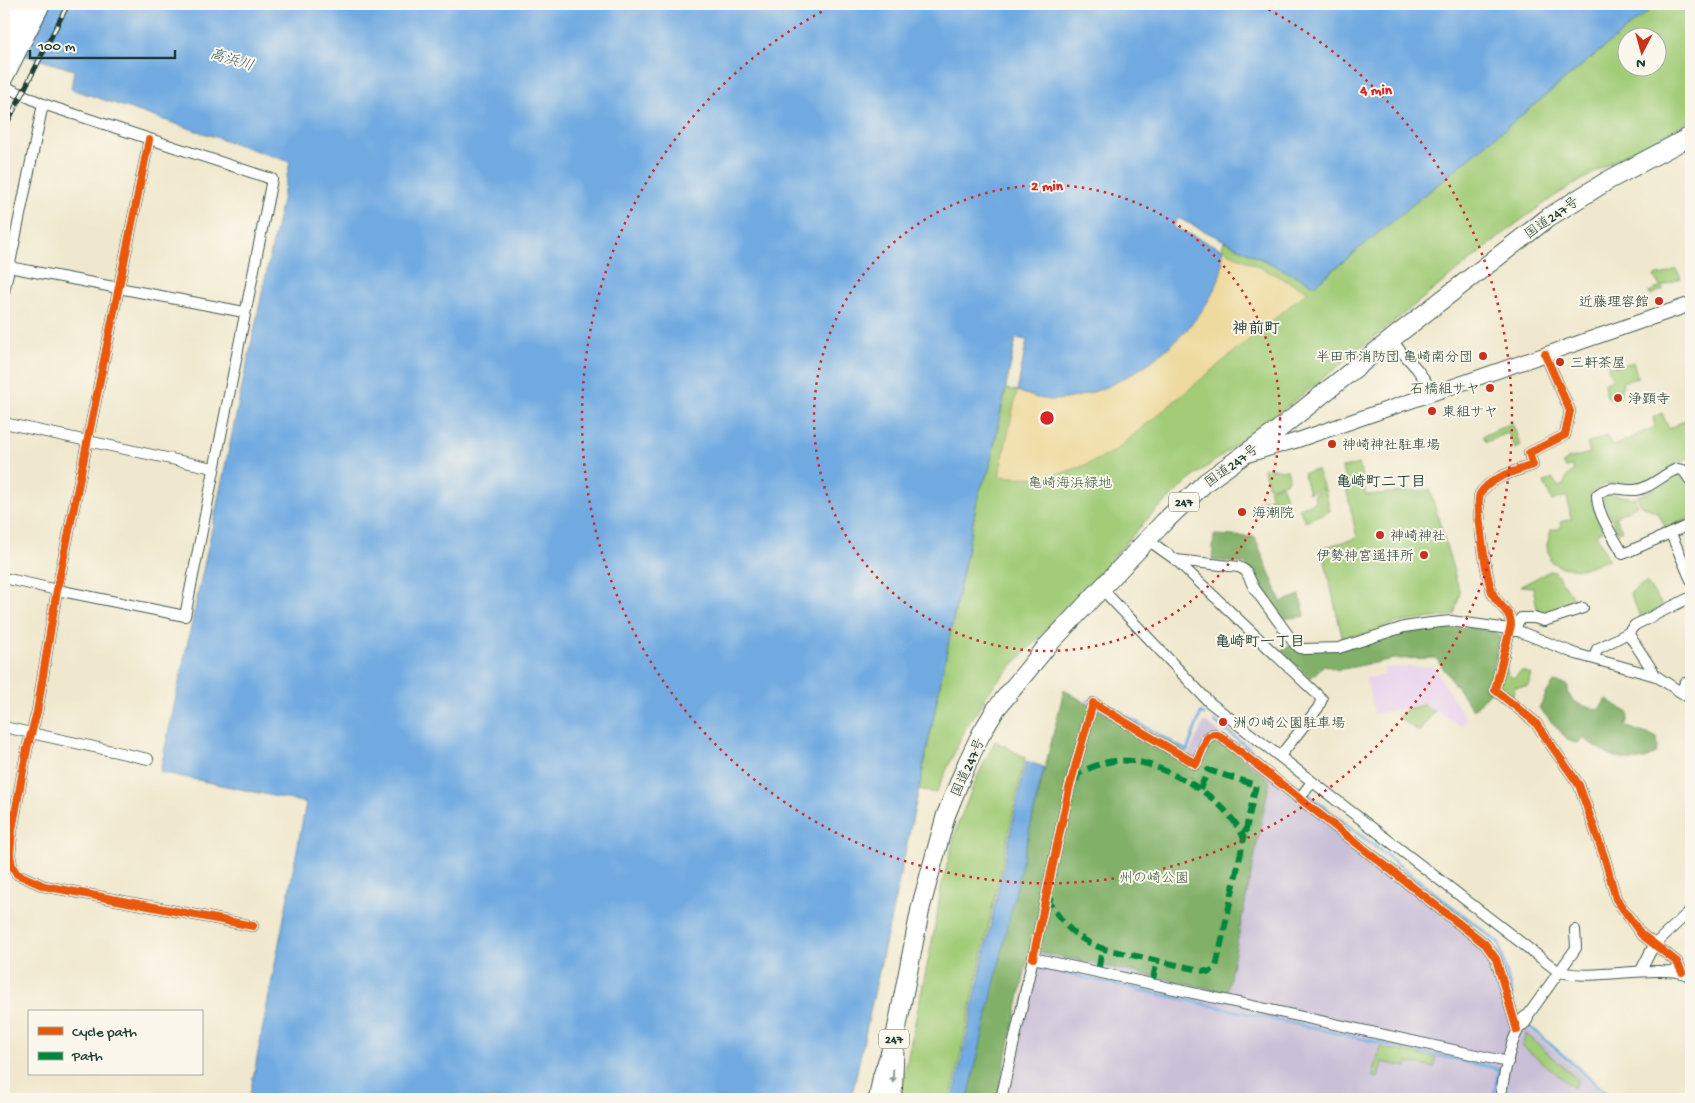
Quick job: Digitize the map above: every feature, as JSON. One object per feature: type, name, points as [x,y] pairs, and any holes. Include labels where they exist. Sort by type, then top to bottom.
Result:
[{"type":"highway","points":[[4,40],[23,4]]},
{"type":"highway","points":[[4,77],[41,4]]},
{"type":"highway","name":"国道247号","points":[[878,1099],[882,1077],[894,1038],[921,906],[946,815],[967,763],[996,709],[1048,645],[1174,511],[1206,482],[1274,433],[1390,339],[1549,218],[1607,181],[1691,136]]},
{"type":"highway","name":"国道247号","points":[[891,1099],[894,1038]]},
{"type":"street","points":[[4,86],[42,104],[272,180],[244,312],[185,616],[4,578]]},
{"type":"street","points":[[4,292],[42,104]]},
{"type":"street","points":[[149,140],[57,590],[37,712],[27,748],[12,830],[10,855],[12,866],[18,874],[44,886],[253,926]]},
{"type":"street","points":[[9,267],[244,312]]},
{"type":"street","points":[[1241,457],[1298,440],[1691,304]]},
{"type":"street","points":[[1390,339],[1417,369],[1434,393]]},
{"type":"street","points":[[1545,354],[1570,411],[1565,436],[1529,453],[1533,465],[1495,480],[1479,495],[1487,573],[1494,596],[1511,619],[1512,630],[1495,690],[1535,722],[1579,785],[1605,859],[1616,899],[1641,934],[1677,962],[1686,974]]},
{"type":"street","points":[[4,423],[213,468]]},
{"type":"street","points":[[1691,481],[1683,470],[1677,469],[1643,488],[1636,490],[1610,488],[1603,490],[1597,495],[1600,512],[1623,554],[1691,524]]},
{"type":"street","points":[[1671,534],[1691,580]]},
{"type":"street","points":[[1148,540],[1176,560],[1322,699],[1318,708],[1280,756]]},
{"type":"street","points":[[1176,560],[1244,569],[1259,595],[1294,644],[1300,648],[1339,648],[1404,627],[1431,622],[1451,621],[1512,630],[1554,646],[1656,676],[1691,699]]},
{"type":"street","points":[[1102,589],[1210,702],[1559,972],[1579,975],[1641,970],[1686,974]]},
{"type":"street","points":[[1594,658],[1597,649],[1628,633],[1635,625],[1691,596]]},
{"type":"street","points":[[1512,630],[1521,618],[1534,618],[1544,621],[1583,608]]},
{"type":"street","points":[[1628,633],[1656,676]]},
{"type":"street","points":[[1681,692],[1685,683],[1691,684]]},
{"type":"street","points":[[1001,1099],[1069,789],[1093,703],[1196,764],[1207,738],[1216,734],[1302,796],[1485,944],[1496,959],[1522,1024]]},
{"type":"street","points":[[4,727],[148,758]]},
{"type":"street","points":[[1302,796],[1312,782]]},
{"type":"street","points":[[1641,970],[1654,945],[1691,910]]},
{"type":"street","points":[[1500,1099],[1508,1062],[1522,1024],[1576,948],[1575,930]]},
{"type":"street","points":[[1033,958],[1508,1062]]},
{"type":"shaded area","points":[[1433,666],[1466,719],[1462,726],[1423,704],[1374,714],[1366,678],[1385,675],[1384,668]]},
{"type":"shaded area","points":[[1087,697],[1188,756],[1204,721],[1498,950],[1515,1017],[1609,1099],[1002,1099]]},
{"type":"green space","name":"亀崎海浜緑地","points":[[1657,4],[1691,4],[1691,120],[1619,158],[1555,196],[1517,223],[1301,396],[1188,481],[1148,518],[1098,575],[994,685],[965,730],[936,793],[919,789],[979,492],[989,470],[1006,389],[1017,391],[1143,367],[1173,342],[1222,249],[1224,241],[1315,285],[1618,36],[1618,78],[1668,78],[1668,28],[1628,28]]},
{"type":"green space","points":[[1676,269],[1681,278],[1662,286],[1663,290],[1650,295],[1649,292],[1660,287],[1654,276],[1660,274],[1661,276]]},
{"type":"green space","points":[[1612,357],[1616,367],[1633,362],[1638,378],[1622,382],[1623,386],[1620,397],[1612,401],[1605,391],[1604,383],[1612,379],[1608,365]]},
{"type":"green space","points":[[1662,413],[1669,429],[1691,417],[1691,458],[1642,483],[1634,485],[1605,484],[1591,494],[1592,505],[1603,530],[1596,534],[1609,560],[1580,569],[1561,567],[1550,561],[1547,545],[1551,530],[1561,528],[1560,522],[1571,519],[1567,496],[1552,501],[1544,482],[1553,479],[1558,487],[1563,485],[1568,475],[1574,471],[1572,465],[1566,468],[1563,463],[1567,459],[1590,453],[1587,444],[1606,436],[1613,446],[1655,427],[1653,417]]},
{"type":"green space","points":[[1512,423],[1521,446],[1515,449],[1508,433],[1486,442],[1483,436]]},
{"type":"green space","name":"神崎神社","points":[[1359,464],[1366,495],[1430,490],[1460,593],[1454,615],[1397,623],[1343,641],[1322,548],[1357,538],[1342,468]]},
{"type":"green space","points":[[1263,468],[1287,470],[1289,476],[1286,483],[1269,487]]},
{"type":"green space","points":[[1317,470],[1324,488],[1309,493],[1303,473]]},
{"type":"green space","points":[[1676,473],[1681,474],[1691,490],[1691,518],[1667,529],[1657,512],[1641,505],[1637,496],[1648,492]]},
{"type":"green space","points":[[1282,485],[1286,498],[1277,501],[1277,504],[1261,509],[1261,501],[1272,497],[1269,489]]},
{"type":"green space","points":[[1325,489],[1330,511],[1305,521],[1299,508],[1315,502],[1314,494]]},
{"type":"green space","points":[[1609,494],[1635,498],[1637,505],[1615,517],[1622,530],[1618,532],[1603,502],[1602,497]]},
{"type":"green space","points":[[1214,535],[1255,537],[1281,602],[1300,595],[1305,616],[1283,619],[1245,564],[1212,560]]},
{"type":"green space","points":[[1550,571],[1555,572],[1575,601],[1573,607],[1551,616],[1538,613],[1533,587],[1521,586]]},
{"type":"green space","points":[[1646,582],[1663,606],[1641,618],[1630,593]]},
{"type":"green space","points":[[1465,627],[1495,631],[1500,636],[1491,682],[1491,692],[1473,710],[1436,658],[1394,659],[1338,670],[1324,665],[1310,679],[1281,650],[1291,645],[1352,645],[1406,632]]},
{"type":"green space","points":[[1505,664],[1508,674],[1513,678],[1521,671],[1531,674],[1528,686],[1515,687],[1512,697],[1498,690]]},
{"type":"green space","points":[[1554,682],[1568,685],[1570,697],[1577,703],[1598,710],[1606,700],[1629,713],[1625,725],[1657,738],[1658,747],[1656,754],[1646,759],[1627,760],[1609,754],[1583,738],[1580,742],[1575,743],[1568,740],[1539,708]]},
{"type":"green space","name":"州の崎公園","points":[[1064,690],[1198,768],[1209,743],[1217,739],[1270,780],[1227,992],[1030,950],[997,1099],[968,1099],[1002,943]]},
{"type":"green space","points":[[1423,705],[1434,711],[1419,732],[1398,717],[1406,709]]},
{"type":"green space","points":[[995,741],[1025,757],[951,1099],[899,1099],[934,932],[942,884],[958,824],[977,777]]},
{"type":"green space","points":[[1526,1034],[1578,1080],[1574,1088],[1522,1046]]},
{"type":"green space","points":[[1380,1047],[1436,1058],[1434,1068],[1408,1062],[1407,1067],[1382,1062],[1378,1078],[1373,1077]]},
{"type":"sand","points":[[1222,249],[1308,291],[1113,452],[1058,474],[1030,477],[999,476],[1017,391],[1037,398],[1143,367],[1173,342],[1206,303],[1221,271]]},
{"type":"water","name":"高浜川","points":[[4,4],[1657,4],[1628,28],[1618,28],[1618,36],[1315,285],[1178,218],[1173,227],[1222,249],[1222,269],[1212,295],[1197,318],[1155,358],[1130,375],[1104,388],[1078,396],[1053,400],[1044,399],[1017,391],[1027,340],[1016,338],[989,470],[979,492],[919,789],[851,1099],[249,1099],[306,803],[160,772],[290,162],[71,89],[74,70],[4,49]]},
{"type":"water","points":[[1026,761],[1044,767],[968,1099],[953,1099]]},
{"type":"waterway","points":[[1097,699],[1187,751],[1201,713],[1204,715]]},
{"type":"waterway","points":[[1215,722],[1499,943],[1512,995]]},
{"type":"waterway","points":[[1041,968],[1499,1069],[1493,1099]]},
{"type":"waterway","points":[[1527,1024],[1613,1099]]},
{"type":"railway","points":[[4,129],[68,4]]},
{"type":"marked path","points":[[1076,781],[1078,774],[1108,762],[1121,760],[1147,764],[1188,782]]},
{"type":"marked path","points":[[1200,789],[1208,770],[1256,785],[1244,838]]},
{"type":"marked path","points":[[1051,896],[1049,902],[1066,925],[1094,945],[1104,949],[1209,972],[1216,967],[1244,838],[1227,813],[1205,793],[1188,782],[1190,777]]},
{"type":"marked path","points":[[1099,967],[1102,948]]},
{"type":"marked path","points":[[1153,979],[1157,960]]},
{"type":"cycle path","points":[[149,140],[57,590],[37,712],[27,749],[12,830],[10,855],[12,866],[17,874],[44,886],[253,926]]},
{"type":"cycle path","points":[[1545,354],[1570,411],[1565,435],[1529,453],[1533,465],[1504,475],[1490,483],[1480,494],[1479,513],[1482,545],[1488,577],[1496,600],[1505,609],[1511,620],[1495,690],[1535,722],[1579,785],[1605,859],[1616,899],[1641,934],[1677,962],[1682,972]]},
{"type":"cycle path","points":[[1033,958],[1069,789],[1093,703],[1196,764],[1207,738],[1213,734],[1220,736],[1485,944],[1496,959],[1517,1030]]},
{"type":"place","name":"近藤理容館","points":[[1659,301]]},
{"type":"place","name":"半田市消防団 亀崎南分団","points":[[1483,356]]},
{"type":"place","name":"三軒茶屋","points":[[1560,362]]},
{"type":"place","name":"石橋組サヤ","points":[[1490,388]]},
{"type":"place","name":"浄顕寺","points":[[1618,398]]},
{"type":"place","name":"東組サヤ","points":[[1432,411]]},
{"type":"place","name":"神崎神社駐車場","points":[[1332,444]]},
{"type":"place","name":"海潮院","points":[[1242,512]]},
{"type":"place","name":"神崎神社","points":[[1380,535]]},
{"type":"place","name":"伊勢神宮遥拝所","points":[[1424,555]]},
{"type":"place","name":"洲の崎公園駐車場","points":[[1223,722]]},
{"type":"district","name":"神前町","points":[[1256,327]]},
{"type":"district","name":"亀崎町二丁目","points":[[1381,481]]},
{"type":"district","name":"亀崎町一丁目","points":[[1260,641]]}]
